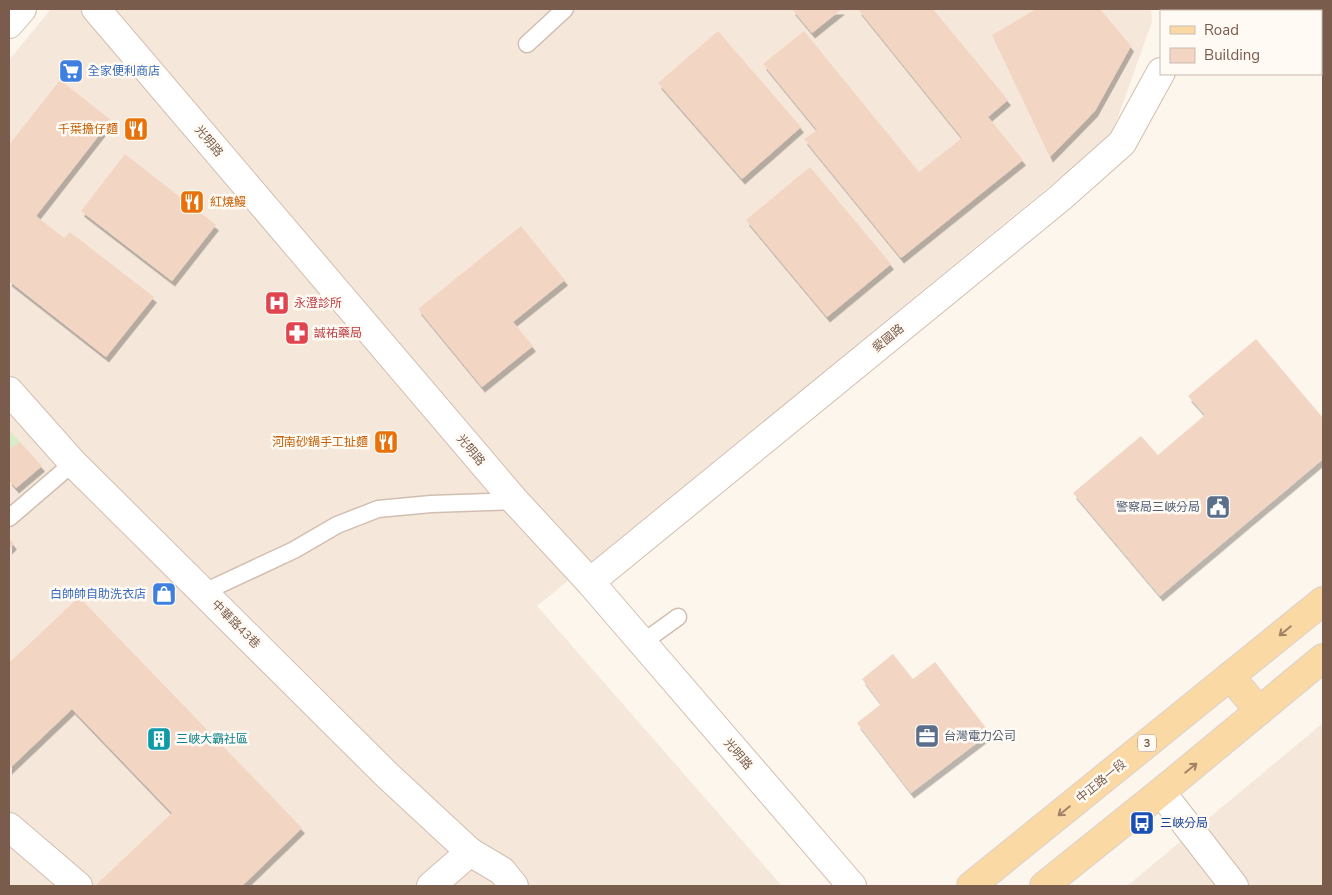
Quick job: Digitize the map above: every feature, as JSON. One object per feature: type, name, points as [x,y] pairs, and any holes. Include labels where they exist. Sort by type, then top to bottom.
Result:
[{"type":"main road","name":"中正路一段","points":[[971,886],[1323,601]]},
{"type":"main road","points":[[1044,886],[1323,658]]},
{"type":"main road","points":[[1230,676],[1260,711]]},
{"type":"street","points":[[9,24],[22,9]]},
{"type":"street","name":"光明路","points":[[96,9],[515,501],[590,582],[852,886]]},
{"type":"street","name":"愛國路","points":[[590,582],[1060,198],[1122,143],[1160,74]]},
{"type":"street","name":"中華路43巷","points":[[9,390],[73,463],[387,775],[470,852],[502,871],[514,886]]},
{"type":"street","points":[[1161,792],[1234,886]]},
{"type":"street","points":[[9,827],[78,886]]},
{"type":"street","points":[[431,886],[470,852]]},
{"type":"lane","points":[[527,44],[565,9]]},
{"type":"lane","points":[[9,518],[73,463]]},
{"type":"lane","points":[[204,592],[294,550],[337,525],[378,509],[431,504],[515,501]]},
{"type":"lane","points":[[642,643],[678,617]]},
{"type":"shaded area","points":[[51,9],[1151,9],[1152,22],[1111,136],[537,606],[782,886],[9,886],[9,60]]},
{"type":"shaded area","points":[[1323,723],[1323,886],[1127,886]]},
{"type":"green space","points":[[9,430],[20,442],[9,449]]},
{"type":"building","points":[[792,9],[842,9],[812,33]]},
{"type":"building","points":[[858,9],[933,9],[1008,100],[988,117],[1023,160],[901,258],[804,139],[817,130],[763,64],[804,31],[919,172],[962,138]]},
{"type":"building","points":[[1036,9],[1100,9],[1131,46],[1095,111],[1050,157],[992,35]]},
{"type":"building","points":[[718,31],[801,127],[742,179],[658,83]]},
{"type":"building","points":[[60,80],[111,120],[36,216],[64,238],[70,232],[154,297],[106,357],[9,281],[9,145]]},
{"type":"building","points":[[125,154],[216,225],[172,281],[81,211]]},
{"type":"building","points":[[810,167],[891,264],[827,317],[746,220]]},
{"type":"building","points":[[521,226],[565,280],[513,322],[533,346],[482,387],[418,309]]},
{"type":"building","points":[[1256,339],[1323,418],[1323,459],[1160,596],[1073,493],[1141,436],[1158,455],[1205,415],[1188,396]]},
{"type":"building","points":[[20,442],[42,466],[16,488],[9,480],[9,449]]},
{"type":"building","points":[[9,538],[14,544],[9,549]]},
{"type":"building","name":"三峽大霸社區","points":[[79,597],[302,828],[242,886],[99,886],[97,884],[172,813],[72,709],[9,769],[9,663]]},
{"type":"building","points":[[893,654],[913,679],[935,662],[990,733],[911,793],[857,723],[881,704],[862,679]]},
{"type":"place","name":"全家便利商店","points":[[71,71]]},
{"type":"place","name":"千葉擔仔麵","points":[[136,129]]},
{"type":"place","name":"紅燒鰻","points":[[192,202]]},
{"type":"place","name":"永澄診所","points":[[277,303]]},
{"type":"place","name":"誠祐藥局","points":[[297,333]]},
{"type":"place","name":"河南砂鍋手工扯麵","points":[[386,442]]},
{"type":"place","name":"警察局三峽分局","points":[[1218,507]]},
{"type":"place","name":"白帥帥自助洗衣店","points":[[164,594]]},
{"type":"place","name":"台灣電力公司","points":[[927,736]]},
{"type":"place","name":"三峽大霸社區","points":[[159,739]]},
{"type":"place","name":"三峽分局","points":[[1142,823]]}]
